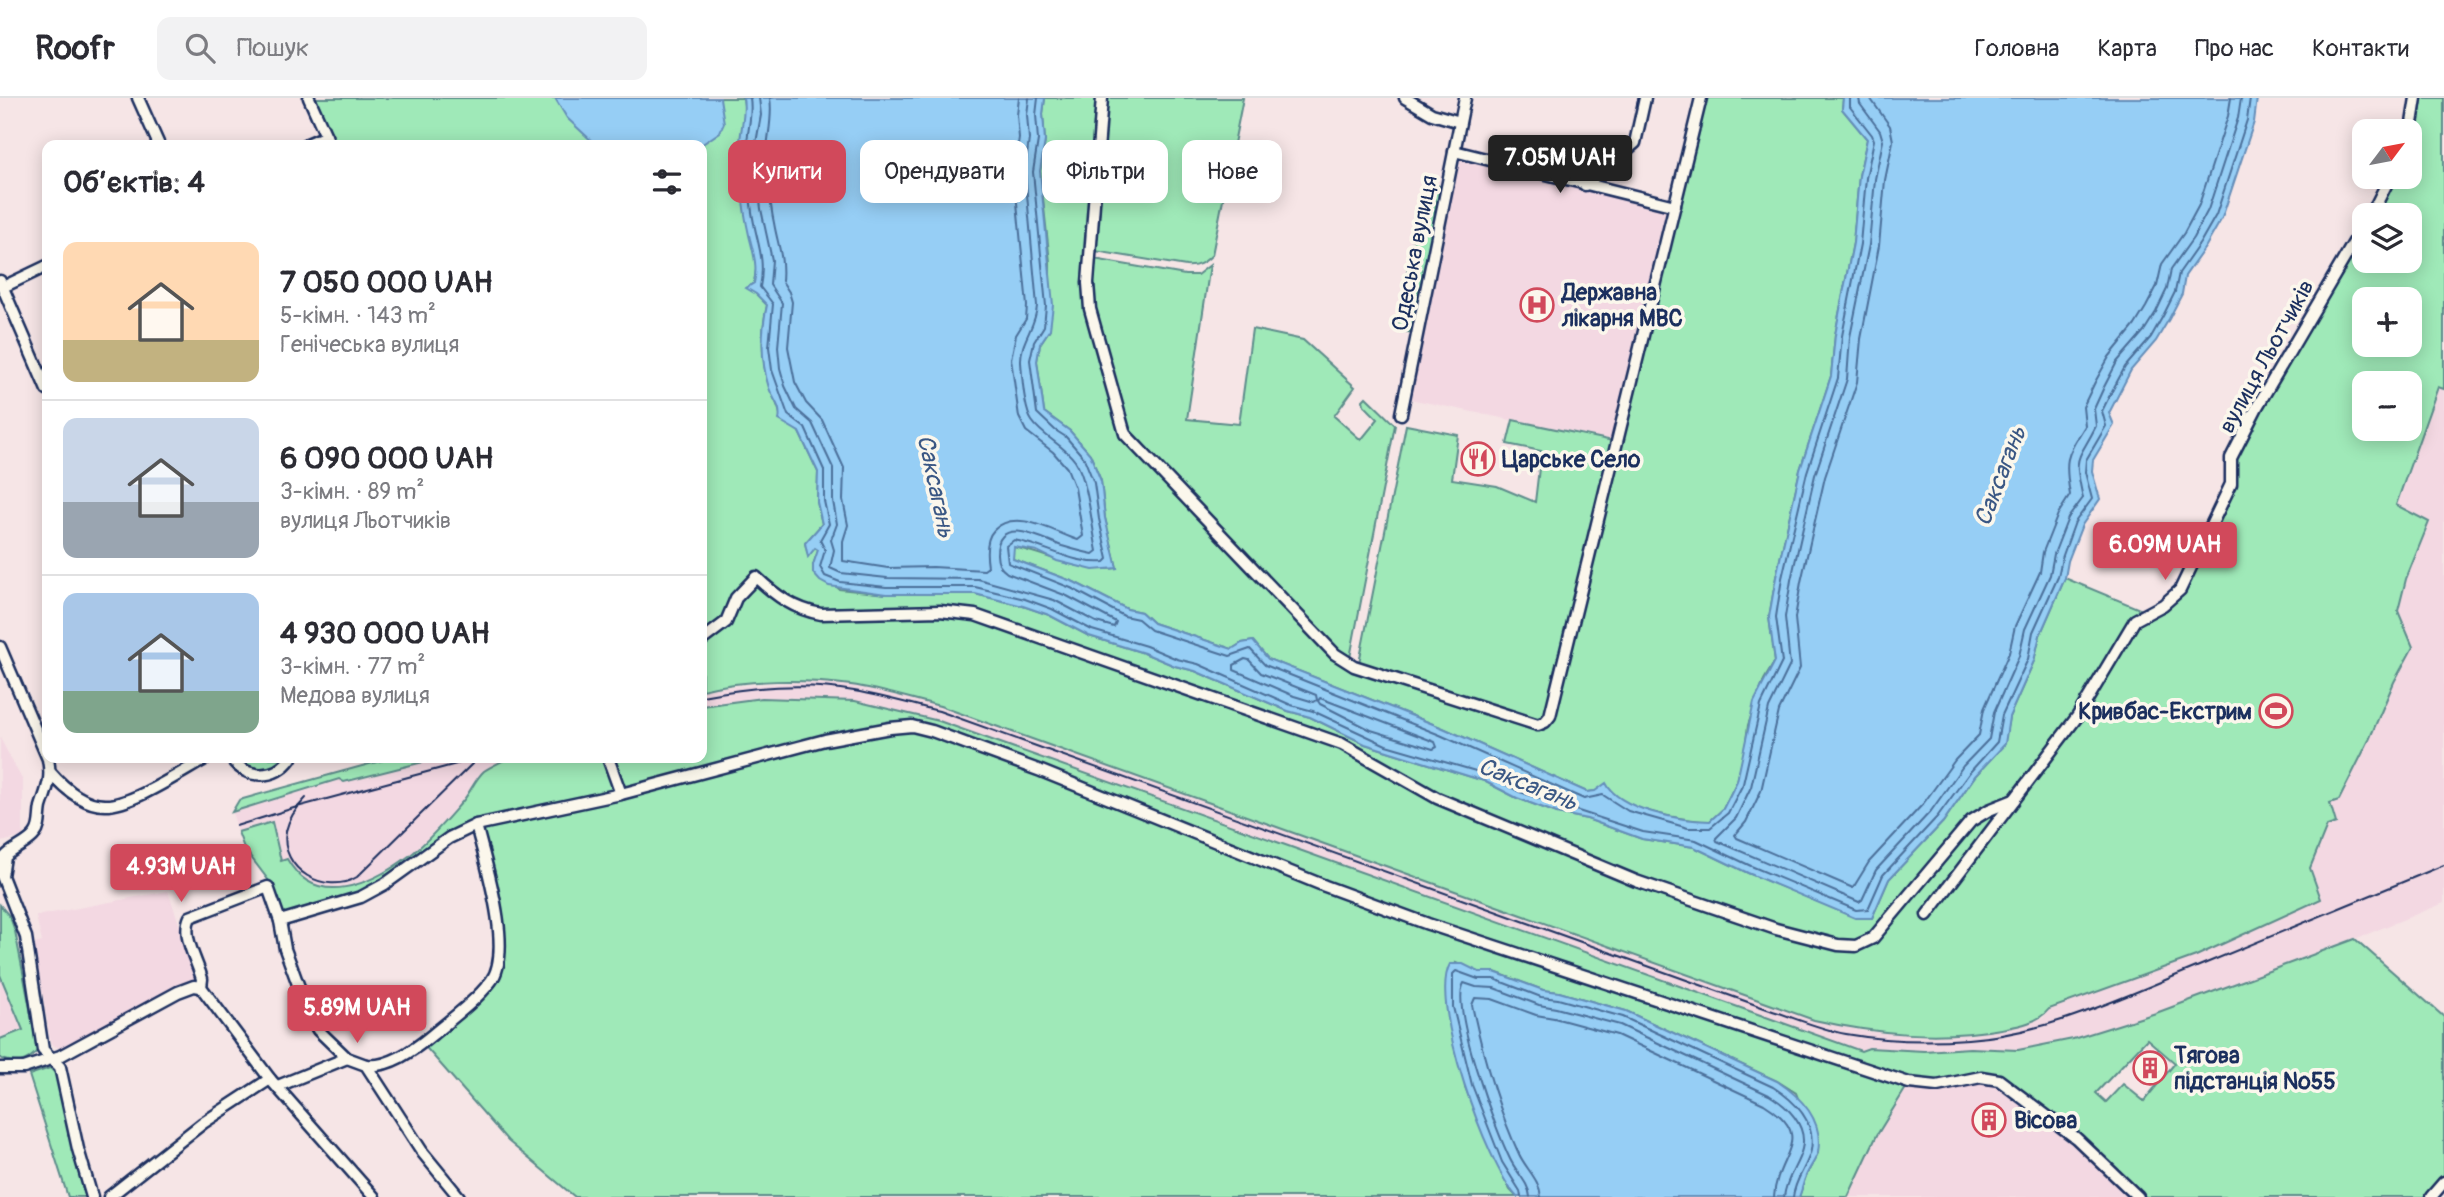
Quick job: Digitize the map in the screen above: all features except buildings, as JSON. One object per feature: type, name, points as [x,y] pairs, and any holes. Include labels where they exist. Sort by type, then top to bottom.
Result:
[{"type":"street","points":[[138,98],[157,140]]},
{"type":"street","points":[[309,98],[328,140]]},
{"type":"street","points":[[1102,98],[1088,283],[1090,309],[1125,433],[1335,654],[1354,666],[1538,725],[1550,716],[1701,98]]},
{"type":"street","points":[[1405,98],[1432,114],[1460,122]]},
{"type":"street","name":"Одеська вулиця","points":[[1401,414],[1465,98]]},
{"type":"street","points":[[1585,185],[1635,143],[1645,98]]},
{"type":"street","points":[[2413,119],[2416,98]]},
{"type":"street","points":[[1454,151],[1675,206]]},
{"type":"street","name":"вулиця Льотчиків","points":[[1927,915],[2077,717],[2135,620],[2163,605],[2179,590],[2231,484],[2231,458],[2352,246]]},
{"type":"street","points":[[42,268],[1,284],[42,378]]},
{"type":"street","points":[[707,635],[726,622],[736,598],[756,577],[789,604],[821,614],[940,611],[975,615],[1342,744],[1437,798],[1636,881],[1776,929],[1838,945],[1856,946],[1873,938],[1971,821],[2014,800]]},
{"type":"street","points":[[0,647],[42,746]]},
{"type":"street","points":[[280,921],[361,897],[385,884],[449,838],[476,825],[621,794],[825,740],[912,726],[1041,771],[1428,925],[1909,1083],[1937,1086],[1981,1077],[1999,1080],[2076,1138],[2138,1197]]},
{"type":"street","points":[[48,763],[50,772],[37,831],[34,837],[5,857],[2,876],[26,937],[43,1050],[60,1067],[78,1149],[92,1197]]},
{"type":"street","points":[[50,772],[64,787],[102,805],[115,804],[138,795],[198,763]]},
{"type":"street","points":[[236,763],[242,770],[262,775],[280,769],[286,763]]},
{"type":"street","points":[[610,763],[621,794]]},
{"type":"street","points":[[374,1197],[274,1083],[201,987],[200,972],[186,925],[190,916],[268,887],[280,921],[285,949],[310,1017],[318,1030],[346,1058],[366,1065],[386,1064],[422,1043],[492,980],[498,966],[501,942],[494,899],[476,825]]},
{"type":"street","points":[[0,1068],[24,1068],[50,1059],[178,992],[194,986],[201,987]]},
{"type":"street","points":[[109,1197],[203,1123],[274,1083],[346,1058]]},
{"type":"street","points":[[366,1065],[423,1153],[460,1197]]},
{"type":"street","points":[[2431,1197],[2444,1182]]},
{"type":"shaded area","name":"Державна лікарня МВС","points":[[1458,160],[1669,211],[1613,441],[1410,399]]},
{"type":"shaded area","points":[[2439,386],[2444,389],[2444,903],[2156,1013],[2073,1039],[2018,1050],[1970,1048],[1924,1051],[1869,1048],[1861,1052],[939,721],[855,701],[763,698],[707,705],[707,689],[800,682],[853,685],[940,706],[1814,1020],[1863,1031],[1920,1036],[1971,1035],[2043,1018],[2049,1009],[2196,956],[2321,899],[2310,868],[2327,826],[2329,803],[2339,799],[2413,647],[2398,611],[2406,579],[2429,522],[2396,505],[2419,441],[2422,441],[2422,433]]},
{"type":"shaded area","points":[[0,738],[23,781],[23,837],[0,842]]},
{"type":"shaded area","points":[[419,763],[499,763],[484,772],[464,800],[410,856],[362,884],[339,888],[325,887],[311,884],[300,877],[287,859],[281,862],[272,823],[238,832],[232,812],[339,779],[344,782]]},
{"type":"shaded area","points":[[168,891],[198,979],[103,1030],[61,1049],[51,1044],[34,944],[42,942],[36,916]]},
{"type":"shaded area","points":[[0,975],[23,1031],[0,1039]]},
{"type":"shaded area","points":[[1981,1077],[2018,1093],[2138,1197],[1848,1197],[1877,1135],[1909,1083]]},
{"type":"green space","points":[[309,98],[743,98],[745,113],[743,140],[728,140],[728,203],[744,203],[757,263],[754,283],[756,294],[767,305],[763,336],[765,368],[770,389],[780,415],[799,432],[818,472],[817,502],[822,524],[805,543],[808,556],[816,547],[818,551],[813,565],[839,589],[886,594],[975,594],[1023,606],[1049,615],[1089,636],[1195,671],[1288,711],[1310,717],[1365,744],[1484,781],[1517,798],[1557,813],[1587,819],[1642,839],[1694,847],[1748,873],[1855,917],[1872,918],[1889,879],[1943,822],[1975,776],[2004,744],[2009,717],[2034,661],[2040,635],[2065,578],[2154,615],[2168,609],[2184,593],[2236,487],[2236,458],[2261,410],[2352,255],[2352,273],[2422,273],[2422,203],[2383,203],[2390,189],[2422,189],[2422,119],[2420,119],[2422,98],[2444,98],[2444,389],[2438,387],[2422,432],[2422,371],[2352,371],[2352,441],[2419,441],[2396,505],[2429,522],[2406,579],[2398,611],[2413,647],[2339,800],[2330,803],[2336,823],[2327,826],[2310,868],[2321,899],[2196,956],[2049,1009],[2039,1018],[2021,1025],[1954,1034],[1884,1032],[1814,1020],[940,706],[862,687],[833,683],[776,681],[707,689],[707,140],[330,140]]},
{"type":"green space","points":[[1045,98],[1099,98],[1096,140],[1045,140]]},
{"type":"green space","points":[[1107,98],[1243,98],[1235,140],[1182,140],[1182,203],[1222,203],[1212,255],[1194,266],[1186,266],[1095,251],[1099,203],[1168,203],[1168,140],[1104,140]]},
{"type":"green space","points":[[1705,98],[1843,98],[1842,109],[1867,139],[1859,176],[1853,243],[1835,335],[1831,376],[1800,470],[1776,577],[1769,617],[1775,661],[1764,680],[1748,725],[1737,781],[1723,809],[1710,821],[1691,820],[1646,810],[1605,792],[1587,792],[1443,728],[1268,659],[1253,641],[1232,649],[1153,623],[1141,612],[1127,609],[1074,582],[1013,559],[1013,547],[1077,566],[1117,568],[1105,518],[1101,481],[1090,454],[1070,431],[1044,412],[1037,361],[1040,344],[1050,329],[1050,262],[1044,203],[1091,203],[1085,283],[1122,435],[1333,657],[1547,726]]},
{"type":"green space","points":[[1423,183],[1440,186],[1414,333],[1397,330]]},
{"type":"green space","points":[[1094,259],[1185,275],[1197,275],[1210,265],[1187,419],[1239,424],[1252,329],[1303,340],[1355,387],[1334,416],[1361,440],[1378,419],[1364,405],[1363,400],[1366,397],[1395,425],[1350,658],[1340,652],[1129,433],[1093,309]]},
{"type":"green space","points":[[1513,420],[1613,441],[1547,715],[1537,722],[1359,663],[1406,425],[1458,435],[1452,479],[1497,486],[1535,502],[1541,451],[1507,444]]},
{"type":"green space","points":[[762,698],[855,701],[939,721],[1861,1051],[1869,1048],[1924,1051],[1970,1048],[2018,1050],[2073,1039],[2156,1013],[2355,939],[2444,1017],[2444,1182],[2431,1197],[2138,1197],[2076,1138],[1999,1080],[1949,1085],[1909,1083],[1877,1135],[1848,1197],[1799,1197],[1818,1153],[1796,1093],[1777,1081],[1626,1011],[1543,990],[1495,972],[1479,972],[1456,963],[1465,1087],[1487,1142],[1510,1190],[1517,1197],[575,1197],[508,1141],[422,1043],[492,980],[501,942],[476,826],[385,884],[285,919],[272,885],[244,848],[238,832],[272,822],[281,861],[287,859],[299,875],[313,884],[329,888],[362,883],[416,851],[462,802],[484,771],[499,763],[707,763],[707,705]],"holes":[[[2147,1039],[2175,1063],[2144,1101],[2123,1084],[2106,1102],[2096,1093]]]},
{"type":"green space","points":[[240,763],[286,763],[255,773]]},
{"type":"green space","points":[[373,763],[419,763],[344,782],[339,779],[232,812],[239,800]]},
{"type":"green space","points":[[0,905],[10,917],[15,931],[38,1050],[20,1062],[0,1058],[0,1039],[23,1030],[0,975]]},
{"type":"green space","points":[[50,1068],[58,1076],[89,1197],[68,1197],[29,1075]]},
{"type":"water","points":[[555,98],[720,98],[724,123],[720,132],[707,141],[591,140],[567,118]]},
{"type":"water","name":"Саксагань","points":[[743,98],[1045,98],[1045,140],[1042,140],[1040,171],[1053,305],[1050,329],[1040,344],[1037,361],[1044,412],[1070,431],[1090,454],[1101,481],[1105,518],[1117,568],[1093,570],[1057,561],[1037,551],[1014,547],[1013,559],[1074,582],[1127,609],[1141,612],[1153,623],[1232,649],[1253,641],[1268,659],[1443,728],[1587,792],[1595,791],[1606,783],[1613,792],[1637,807],[1668,816],[1710,821],[1723,809],[1737,781],[1754,702],[1775,661],[1769,617],[1776,577],[1800,470],[1831,376],[1835,335],[1853,243],[1859,176],[1867,139],[1842,109],[1843,98],[2257,98],[2254,122],[2222,218],[2185,276],[2182,294],[2169,319],[2156,341],[2131,370],[2109,413],[2114,425],[2093,460],[2092,471],[2100,499],[2082,525],[2068,561],[2065,578],[2040,635],[2034,661],[2009,717],[2005,744],[1975,776],[1943,822],[1889,879],[1872,918],[1855,918],[1694,847],[1642,839],[1587,819],[1557,813],[1517,798],[1484,781],[1365,744],[1310,717],[1288,711],[1195,671],[1089,636],[1049,615],[1023,606],[975,594],[886,594],[829,586],[820,581],[813,573],[818,550],[815,548],[808,557],[805,543],[822,524],[817,502],[818,472],[799,432],[779,420],[777,403],[766,378],[763,336],[767,305],[746,288],[754,283],[755,270],[744,203],[846,203],[846,140],[741,140]]},
{"type":"water","points":[[1450,964],[1463,964],[1479,972],[1494,972],[1543,990],[1626,1011],[1777,1081],[1809,1110],[1819,1140],[1816,1158],[1799,1197],[1517,1197],[1491,1153],[1464,1083],[1447,1012],[1445,984]]},
{"type":"tram line","points":[[707,695],[759,688],[835,688],[939,711],[1770,1010],[1836,1032],[1876,1038],[1922,1041],[1968,1039],[1998,1036],[2057,1022],[2444,865]]},
{"type":"tram line","points":[[236,826],[460,763]]},
{"type":"tram line","points":[[306,798],[294,813],[286,831],[286,845],[290,857],[297,868],[307,876],[319,881],[345,882],[357,877],[473,763]]},
{"type":"place","name":"Державна лікарня МВС","points":[[1537,305]]},
{"type":"place","name":"Царське Село","points":[[1478,459]]},
{"type":"place","name":"Кривбас-Екстрим","points":[[2276,711]]},
{"type":"place","name":"Тягова підстанція №55","points":[[2150,1068]]},
{"type":"place","name":"Вісова","points":[[1989,1120]]}]
